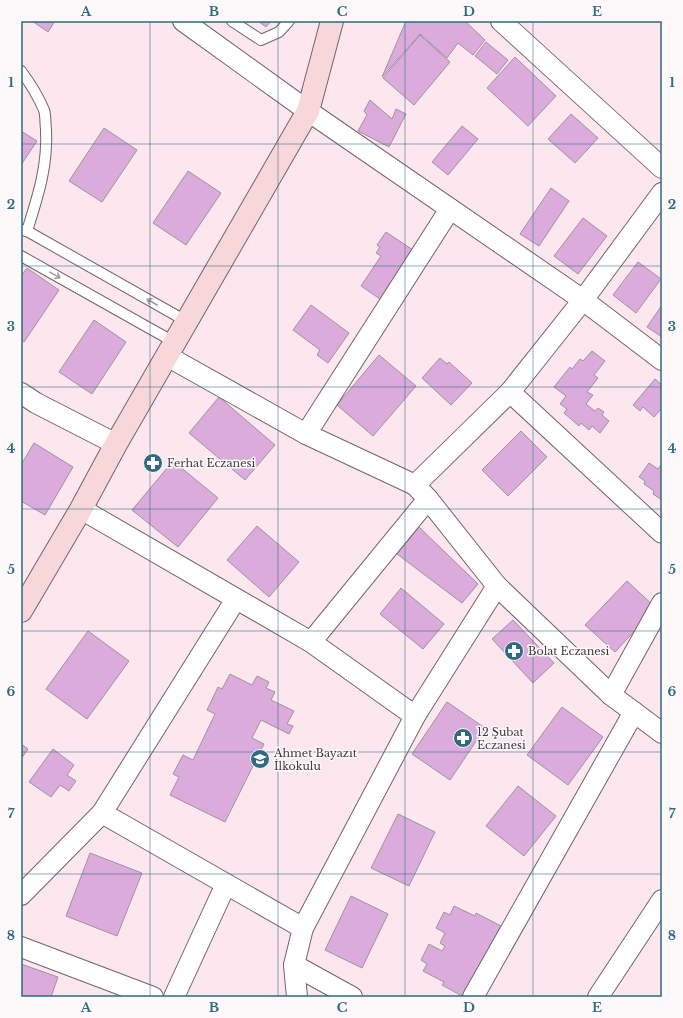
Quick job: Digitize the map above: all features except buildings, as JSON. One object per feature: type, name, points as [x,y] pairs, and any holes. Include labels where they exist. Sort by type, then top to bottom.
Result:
[{"type":"street","points":[[183,21],[308,111],[583,300],[662,360]]},
{"type":"street","points":[[21,611],[81,509],[186,321],[308,111],[332,21]]},
{"type":"street","points":[[501,21],[661,166]]},
{"type":"street","points":[[311,642],[421,492],[510,392],[583,300],[662,193]]},
{"type":"street","points":[[306,434],[450,210]]},
{"type":"street","points":[[170,349],[306,434],[421,492],[497,586],[611,695],[662,733]]},
{"type":"street","points":[[510,392],[662,533]]},
{"type":"street","points":[[21,393],[36,403],[116,444]]},
{"type":"street","points":[[81,509],[311,642],[415,716]]},
{"type":"street","points":[[297,997],[294,965],[303,928],[415,716],[497,586]]},
{"type":"street","points":[[21,895],[102,813],[236,599]]},
{"type":"street","points":[[611,695],[662,603]]},
{"type":"street","points":[[473,997],[634,712]]},
{"type":"street","points":[[102,813],[303,928]]},
{"type":"street","points":[[174,997],[226,884]]},
{"type":"street","points":[[598,997],[662,900]]},
{"type":"street","points":[[21,947],[153,997]]},
{"type":"street","points":[[294,965],[352,997]]},
{"type":"lane","points":[[232,21],[261,40],[279,32],[289,21]]},
{"type":"lane","points":[[21,71],[29,82],[44,112],[46,137],[46,160],[41,186],[24,230],[186,321]]},
{"type":"lane","points":[[21,256],[170,349]]},
{"type":"place","name":"Ferhat Eczanesi","points":[[153,463]]},
{"type":"place","name":"Bolat Eczanesi","points":[[514,651]]},
{"type":"place","name":"12 Şubat Eczanesi","points":[[463,738]]},
{"type":"place","name":"Ahmet Bayazıt İlkokulu","points":[[260,759]]}]
